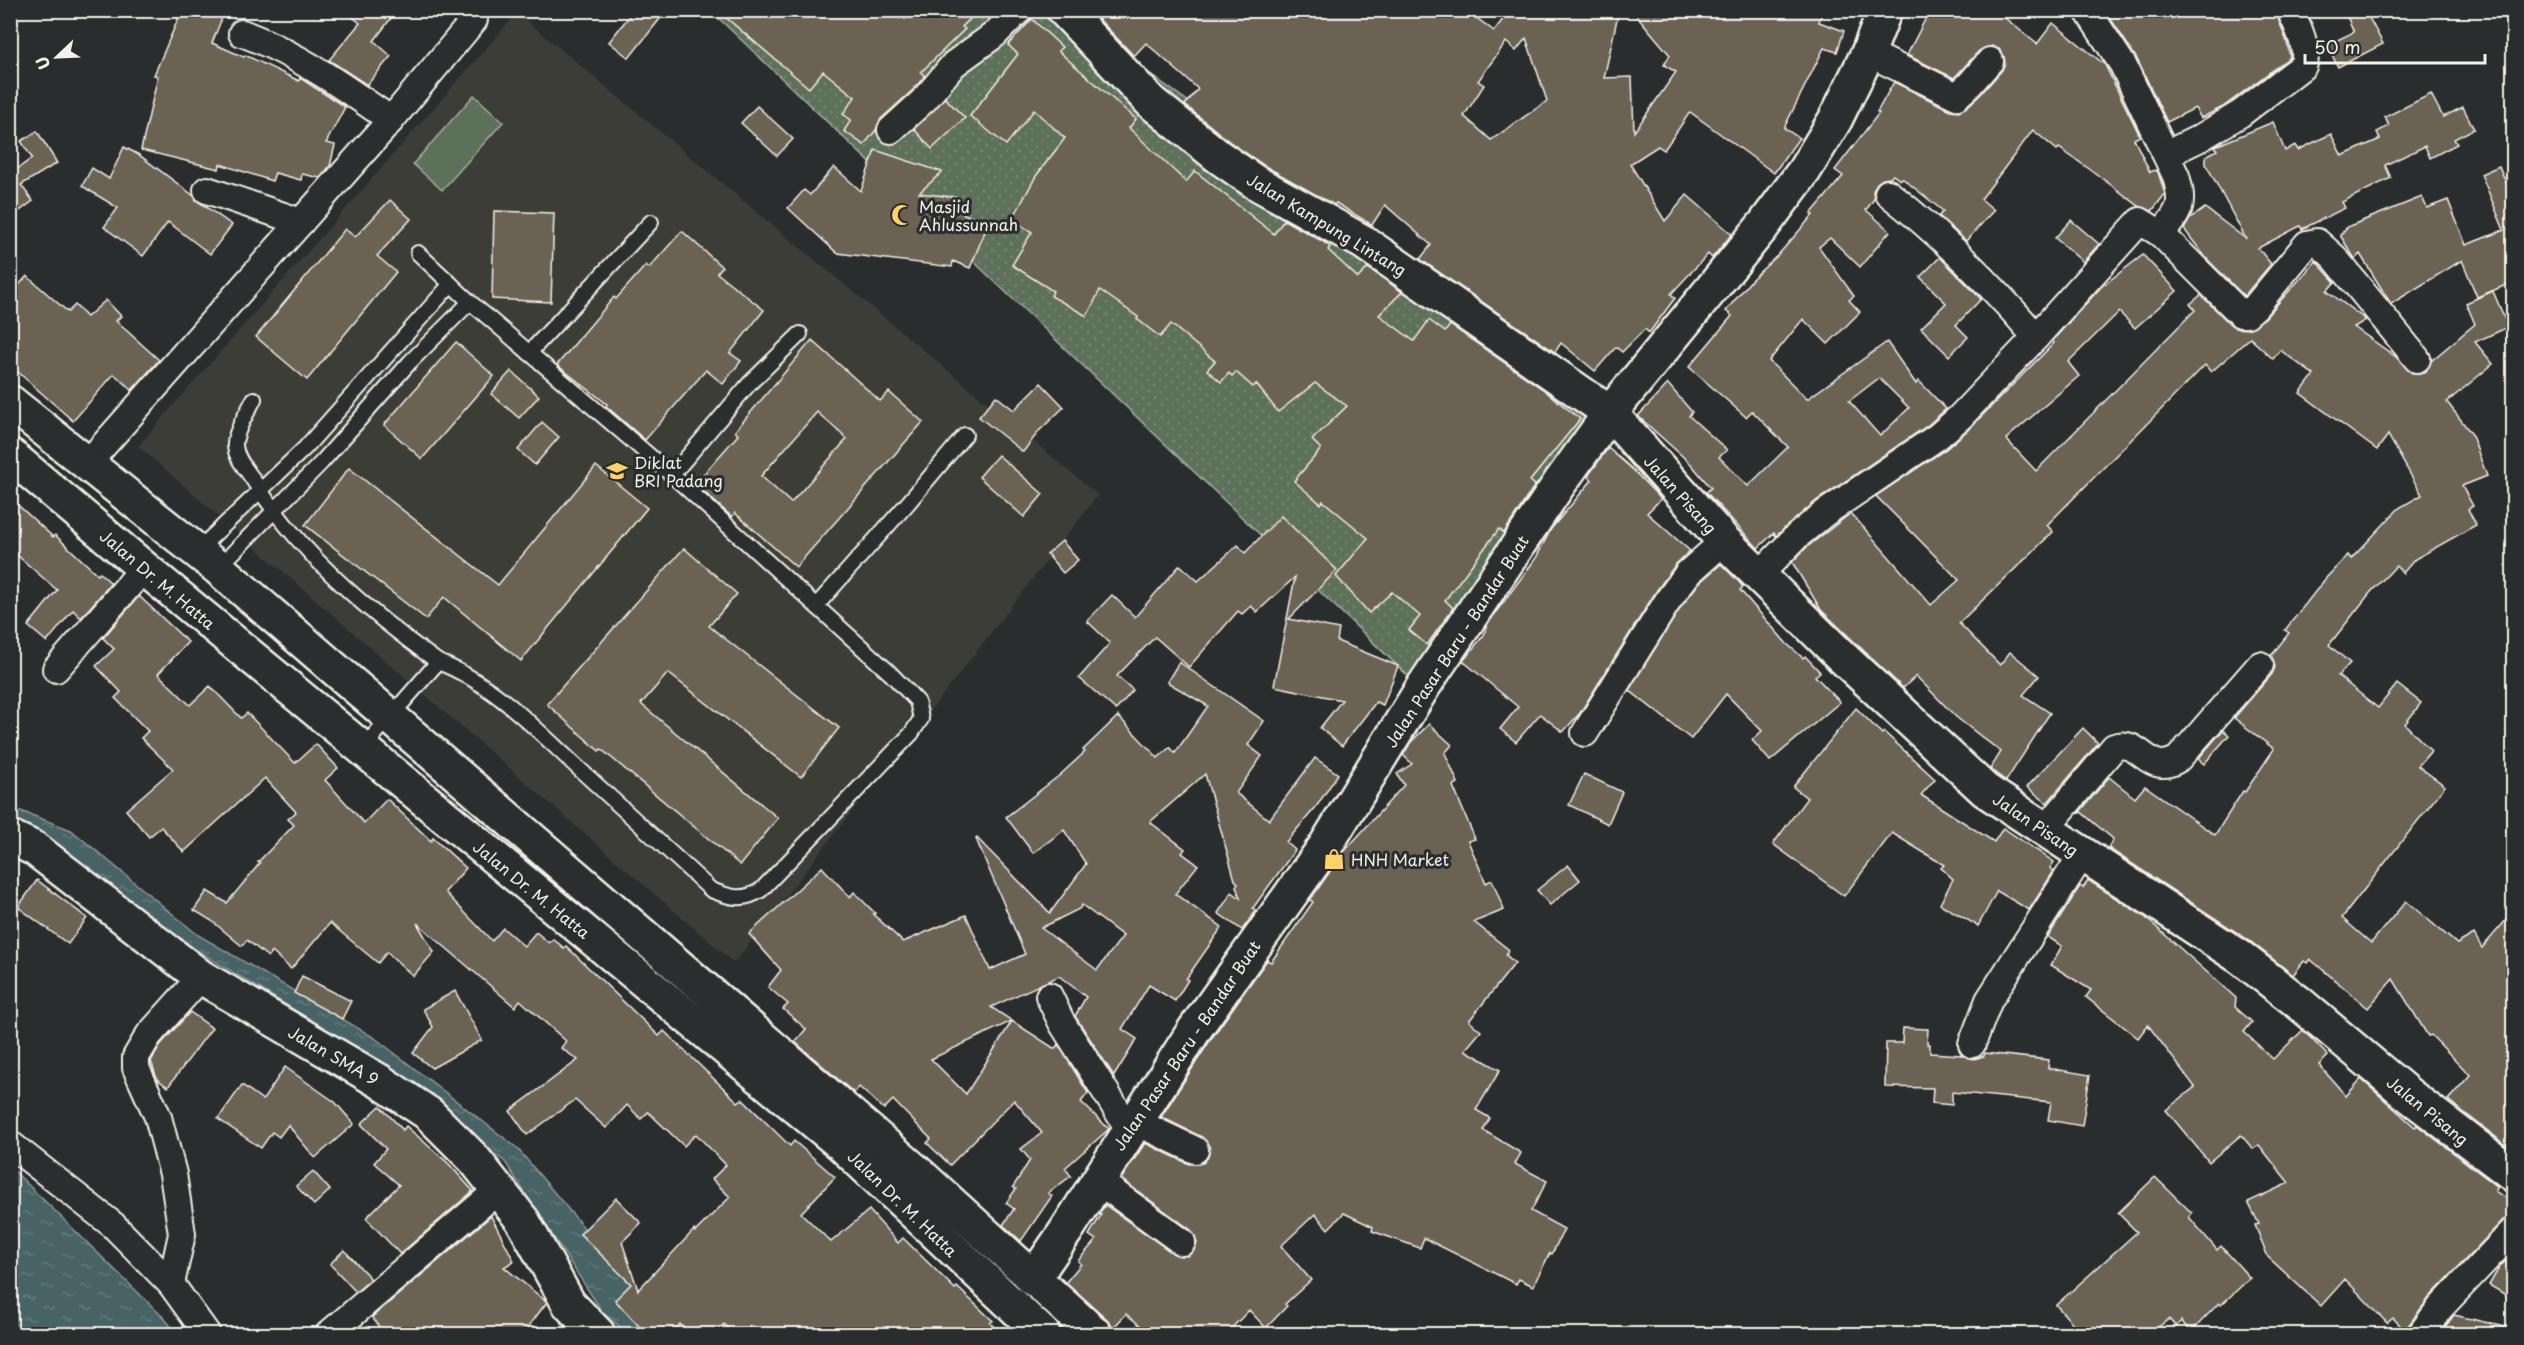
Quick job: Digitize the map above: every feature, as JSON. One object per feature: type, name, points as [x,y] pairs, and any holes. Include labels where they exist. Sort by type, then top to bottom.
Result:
[{"type":"street","points":[[87,464],[391,120],[474,20],[474,10]]},
{"type":"street","points":[[891,130],[925,99],[954,64],[994,35],[1018,10]]},
{"type":"street","name":"Jalan Kampung Lintang","points":[[1064,10],[1151,102],[1219,157],[1255,182],[1363,242],[1610,413]]},
{"type":"street","name":"Jalan Pasar Baru - Bandar Buat","points":[[1033,1279],[1131,1125],[1241,962],[1326,844],[1423,687],[1530,526],[1610,413],[1763,226],[1804,171],[1835,120],[1868,53],[1885,10]]},
{"type":"street","points":[[2087,10],[2123,65],[2176,176],[2182,199],[2161,234]]},
{"type":"street","points":[[2167,154],[2200,138],[2240,114],[2303,66],[2306,60],[2305,50],[2290,10]]},
{"type":"street","points":[[242,33],[273,45],[316,69],[391,120]]},
{"type":"street","points":[[1868,53],[1957,96],[1990,60]]},
{"type":"street","points":[[207,190],[300,222]]},
{"type":"street","points":[[1888,193],[1931,228],[1959,255],[2036,337]]},
{"type":"street","points":[[1759,575],[1797,536],[1825,513],[1937,437],[1959,418],[2036,337],[2140,221],[2161,234],[2241,314],[2247,314],[2255,307],[2307,244],[2317,242],[2334,257],[2417,359]]},
{"type":"street","name":"Jalan Dr. M. Hatta","points":[[10,402],[208,559],[389,717],[739,1038],[840,1143],[1043,1335]]},
{"type":"street","name":"Jalan Pisang","points":[[1610,413],[1724,541],[1977,783],[2082,855],[2240,957],[2298,1002],[2410,1096],[2514,1176]]},
{"type":"street","name":"Jalan Dr. M. Hatta","points":[[10,455],[362,749],[918,1173],[1095,1335]]},
{"type":"street","points":[[1585,733],[1669,599],[1688,573],[1724,541]]},
{"type":"street","points":[[56,669],[144,568]]},
{"type":"street","points":[[2045,830],[2114,747],[2122,744],[2130,746],[2154,763],[2165,765],[2178,759],[2260,665]]},
{"type":"street","name":"Jalan SMA 9","points":[[10,837],[35,849],[201,976],[429,1114],[474,1159],[523,1221],[569,1304],[598,1335]]},
{"type":"street","points":[[1972,1044],[1989,1000],[2082,855]]},
{"type":"street","points":[[171,1284],[182,1234],[181,1224],[173,1174],[158,1117],[136,1068],[136,1057],[149,1035],[201,976]]},
{"type":"street","points":[[1049,996],[1062,1023],[1131,1125],[1195,1150]]},
{"type":"street","points":[[10,1144],[112,1225],[171,1284],[207,1335]]},
{"type":"street","points":[[1097,1180],[1182,1242]]},
{"type":"street","points":[[329,1335],[498,1190]]},
{"type":"street","points":[[2421,1335],[2440,1308],[2514,1230]]},
{"type":"lane","points":[[529,352],[651,222]]},
{"type":"lane","points":[[254,399],[235,440],[235,449],[260,492],[275,512],[341,585],[438,662],[475,679],[534,727],[711,890],[734,899],[746,897],[761,890],[911,734],[921,719],[917,701],[890,673],[672,475],[470,302],[418,253]]},
{"type":"lane","points":[[208,559],[260,492],[305,448],[451,284]]},
{"type":"lane","points":[[208,559],[275,512],[410,362],[470,302]]},
{"type":"lane","points":[[672,475],[749,384],[800,334]]},
{"type":"lane","points":[[816,606],[965,435]]},
{"type":"lane","points":[[305,448],[322,462]]},
{"type":"lane","points":[[362,749],[438,662]]},
{"type":"shaded area","name":"Diklat BRI Padang","points":[[517,13],[1098,495],[734,963],[138,446]]},
{"type":"green space","points":[[711,11],[1063,11],[1620,414],[1423,690]]},
{"type":"green space","points":[[474,95],[503,122],[442,190],[413,164]]},
{"type":"water","points":[[10,807],[71,830],[198,935],[375,1038],[517,1148],[673,1334],[629,1334],[603,1313],[505,1162],[373,1058],[190,946],[65,853],[11,826]]},
{"type":"water","points":[[11,1168],[165,1319],[177,1334],[11,1334]]},
{"type":"building","points":[[182,10],[205,10],[222,18],[212,43],[244,57],[245,55],[299,81],[300,78],[345,107],[326,143],[335,145],[330,166],[320,178],[302,174],[301,180],[275,173],[272,181],[220,164],[219,169],[141,150],[158,76],[154,75]]},
{"type":"building","points":[[344,10],[397,10],[374,41],[391,56],[367,85],[329,60],[360,23]]},
{"type":"building","points":[[634,10],[667,10],[629,58],[609,42]]},
{"type":"building","points":[[717,10],[896,10],[905,19],[914,10],[979,10],[962,27],[965,29],[921,72],[925,76],[881,119],[876,130],[864,145],[844,131],[851,120],[843,114],[855,97],[823,71],[809,88]]},
{"type":"building","points":[[1090,10],[1466,10],[1494,31],[1510,10],[1619,10],[1604,78],[1632,77],[1634,132],[1676,72],[1664,65],[1670,55],[1632,10],[1823,10],[1819,22],[1844,31],[1837,52],[1824,48],[1784,128],[1799,138],[1774,173],[1690,112],[1664,150],[1658,146],[1630,164],[1665,221],[1687,195],[1732,234],[1712,258],[1708,254],[1671,294],[1675,298],[1649,333],[1645,329],[1622,352],[1616,347],[1595,371],[1561,343],[1555,352],[1420,259],[1431,245],[1385,205],[1372,225],[1336,203],[1334,205],[1265,166],[1230,142],[1185,105],[1198,89],[1146,43],[1134,56]],"holes":[[[1526,38],[1547,101],[1491,140],[1464,116],[1484,85],[1478,81],[1506,42],[1516,51]]]},
{"type":"building","points":[[1930,10],[1995,10],[2037,44],[2053,23],[2105,65],[2140,136],[2134,139],[2150,172],[2155,170],[2158,172],[2165,194],[2152,211],[2139,206],[2059,148],[2057,150],[2033,130],[1981,199],[1994,210],[1966,241],[1939,216],[1943,211],[1902,178],[1900,180],[1893,175],[1877,183],[1873,191],[1874,199],[1866,210],[1890,231],[1860,267],[1830,238],[1819,247],[1854,296],[1849,300],[1860,312],[1828,344],[1803,319],[1769,361],[1807,399],[1887,342],[1916,384],[1919,381],[1946,409],[1928,425],[1816,501],[1776,536],[1774,533],[1758,548],[1706,492],[1711,488],[1691,464],[1638,416],[1668,384],[1692,412],[1689,416],[1727,450],[1719,457],[1748,486],[1788,447],[1752,411],[1746,417],[1689,367],[1732,316],[1726,311],[1752,279],[1778,255],[1813,215],[1811,214],[1843,176],[1835,170],[1879,113],[1877,112],[1894,82],[1950,110],[1959,111],[1979,96],[2002,70],[2005,63],[2004,56],[1999,49],[1992,46],[1979,51],[1954,78],[1907,55]],"holes":[[[1879,378],[1909,408],[1880,436],[1849,401]]]},
{"type":"building","points":[[2105,10],[2275,10],[2290,57],[2223,107],[2201,118],[2195,108],[2167,122],[2137,59]]},
{"type":"building","points":[[2344,10],[2365,10],[2383,44],[2338,67],[2327,45],[2354,32]]},
{"type":"building","points":[[1032,19],[1062,47],[1058,51],[1136,119],[1129,128],[1186,182],[1195,171],[1274,234],[1284,220],[1330,247],[1328,250],[1358,278],[1368,268],[1402,292],[1379,315],[1414,341],[1429,320],[1445,332],[1450,325],[1544,390],[1580,419],[1530,481],[1535,485],[1504,533],[1499,529],[1445,600],[1453,608],[1427,645],[1409,630],[1420,616],[1392,592],[1369,613],[1336,576],[1368,538],[1323,501],[1321,504],[1294,481],[1321,449],[1312,440],[1347,406],[1315,383],[1278,412],[1256,384],[1253,387],[1236,372],[1232,376],[1229,373],[1221,382],[1207,370],[1215,361],[1171,324],[1160,337],[1137,319],[1138,317],[1100,290],[1087,316],[1051,296],[1053,291],[1012,265],[1032,232],[1012,220],[1036,176],[1065,138],[1034,110],[1006,145],[970,116],[1018,54],[1008,45]]},
{"type":"building","points":[[2431,94],[2443,117],[2463,107],[2474,129],[2454,139],[2457,144],[2430,158],[2425,146],[2385,165],[2391,178],[2342,202],[2345,208],[2302,229],[2300,226],[2258,248],[2271,264],[2244,296],[2206,258],[2184,229],[2190,219],[2205,208],[2246,239],[2206,164],[2206,156],[2217,150],[2215,146],[2273,122],[2285,151],[2295,145],[2298,150],[2331,134],[2342,156],[2380,139],[2377,132],[2389,126],[2385,117]]},
{"type":"building","points":[[945,98],[965,118],[932,149],[914,129]]},
{"type":"building","points":[[757,106],[793,139],[777,156],[741,123]]},
{"type":"building","points":[[37,131],[57,163],[21,185],[33,201],[10,218],[10,171],[12,173],[32,158],[21,141]]},
{"type":"building","points":[[124,147],[139,155],[232,225],[210,254],[168,222],[143,256],[104,227],[118,208],[82,186],[92,168],[109,179]]},
{"type":"building","points":[[875,150],[942,172],[919,193],[960,198],[959,212],[988,224],[970,268],[953,261],[952,267],[837,253],[788,208],[804,190],[810,195],[834,167],[861,191]]},
{"type":"building","points":[[2499,166],[2514,201],[2514,282],[2477,297],[2462,260],[2391,304],[2360,254],[2355,259],[2340,235],[2347,227],[2422,197],[2427,208],[2448,200],[2466,245],[2504,230],[2481,174]]},
{"type":"building","points":[[390,200],[411,219],[377,256],[396,272],[307,380],[256,337],[345,229],[355,237]]},
{"type":"building","points":[[494,211],[554,213],[551,302],[492,299]]},
{"type":"building","points":[[2071,220],[2099,244],[2083,262],[2055,238]]},
{"type":"building","points":[[682,231],[722,267],[717,273],[764,310],[730,353],[741,361],[723,384],[706,370],[645,440],[606,406],[607,404],[557,365],[614,297],[616,299],[646,265],[649,268]]},
{"type":"building","points":[[2143,255],[2177,291],[2135,328],[2119,312],[2068,362],[2079,376],[2006,439],[2036,471],[2195,310],[2190,304],[2201,295],[2231,325],[2248,329],[2265,318],[2316,261],[2335,282],[2327,291],[2366,320],[2354,327],[2396,357],[2412,373],[2426,371],[2431,361],[2475,324],[2466,303],[2493,291],[2508,327],[2475,342],[2493,364],[2447,402],[2471,433],[2487,476],[2462,486],[2473,506],[2468,509],[2476,525],[2415,559],[2403,573],[2396,566],[2370,593],[2329,645],[2350,663],[2338,676],[2378,708],[2397,684],[2421,703],[2405,724],[2431,751],[2418,766],[2445,786],[2342,918],[2371,943],[2406,901],[2457,944],[2474,934],[2482,948],[2514,911],[2514,1151],[2448,1100],[2470,1075],[2431,1035],[2428,1036],[2393,979],[2368,1008],[2310,959],[2307,963],[2304,961],[2293,975],[2250,941],[2108,848],[2113,839],[2081,812],[2078,814],[2109,777],[2135,798],[2145,786],[2215,835],[2243,791],[2245,792],[2274,749],[2234,718],[2272,674],[2275,667],[2271,656],[2289,633],[2285,630],[2326,578],[2348,555],[2351,559],[2399,508],[2422,495],[2388,435],[2377,450],[2300,393],[2314,375],[2280,350],[2273,359],[2250,338],[2211,372],[2205,365],[2047,525],[2053,532],[1959,623],[2000,665],[2010,652],[2039,676],[2023,695],[2050,713],[2006,781],[1990,769],[2001,752],[1956,717],[1916,676],[1903,688],[1821,610],[1792,562],[1807,547],[1851,513],[1931,605],[1959,580],[1876,496],[1946,449],[1969,429],[2054,343],[2052,341],[2101,287]]},
{"type":"building","points":[[1940,257],[1981,299],[1956,325],[1968,337],[1949,356],[1921,328],[1946,303],[1920,277]]},
{"type":"building","points":[[27,276],[68,312],[75,305],[87,317],[106,300],[121,316],[116,321],[159,360],[132,390],[114,374],[73,421],[10,365],[10,295]]},
{"type":"building","points":[[812,340],[880,401],[889,392],[923,422],[796,567],[735,513],[732,517],[695,484],[738,435],[735,431]],"holes":[[[817,412],[847,439],[791,503],[761,476]]]},
{"type":"building","points":[[456,342],[494,376],[422,459],[384,425]]},
{"type":"building","points":[[511,371],[539,396],[519,418],[491,394]]},
{"type":"building","points":[[1041,383],[1064,407],[1039,431],[1023,452],[979,417],[996,396],[1014,410]]},
{"type":"building","points":[[542,422],[559,437],[535,465],[518,450]]},
{"type":"building","points":[[1608,448],[1661,499],[1647,513],[1690,551],[1676,564],[1657,590],[1580,713],[1563,732],[1540,714],[1516,742],[1500,729],[1518,707],[1463,661],[1484,635],[1488,623],[1536,558],[1551,529],[1592,480],[1588,476]]},
{"type":"building","points":[[998,455],[1043,494],[1024,517],[979,477]]},
{"type":"building","points":[[596,466],[647,508],[521,661],[444,597],[426,619],[305,525],[349,468],[498,585]]},
{"type":"building","points":[[10,498],[98,575],[100,573],[111,583],[81,618],[73,610],[47,642],[28,626],[57,590],[10,549]]},
{"type":"building","points":[[1281,516],[1337,570],[1289,619],[1339,629],[1337,641],[1398,666],[1383,705],[1376,702],[1342,746],[1320,728],[1342,700],[1274,686],[1295,577],[1257,612],[1251,606],[1242,614],[1238,611],[1189,667],[1155,637],[1117,676],[1133,690],[1116,710],[1079,678],[1110,643],[1087,621],[1112,595],[1135,617],[1180,565],[1198,581],[1238,545],[1245,553]]},
{"type":"building","points":[[1062,541],[1078,560],[1063,573],[1047,554]]},
{"type":"building","points":[[684,548],[737,594],[709,626],[839,728],[801,777],[668,673],[641,704],[778,818],[740,865],[601,749],[599,751],[547,704]]},
{"type":"building","points":[[1721,564],[1739,582],[1743,587],[1740,590],[1787,644],[1803,658],[1805,656],[1820,672],[1815,676],[1840,702],[1770,761],[1752,740],[1762,731],[1726,694],[1691,739],[1629,690],[1681,607],[1699,583]]},
{"type":"building","points":[[139,596],[188,642],[158,674],[190,705],[210,686],[241,718],[247,713],[295,763],[316,744],[338,768],[325,780],[364,823],[387,799],[431,841],[433,838],[466,868],[445,892],[492,941],[503,928],[524,946],[536,932],[549,943],[553,939],[564,948],[566,946],[659,1036],[664,1031],[738,1102],[742,1099],[790,1146],[794,1141],[835,1177],[801,1213],[831,1242],[869,1210],[898,1243],[903,1238],[955,1289],[957,1287],[993,1321],[990,1323],[1002,1335],[734,1335],[724,1324],[713,1335],[691,1335],[680,1324],[671,1335],[647,1335],[615,1300],[631,1284],[580,1234],[616,1198],[641,1223],[622,1242],[638,1290],[694,1230],[695,1232],[730,1197],[712,1179],[726,1165],[696,1134],[684,1146],[648,1112],[641,1119],[627,1105],[606,1128],[575,1100],[527,1135],[510,1111],[578,1060],[561,1048],[566,1041],[520,1000],[515,1007],[417,923],[434,952],[413,976],[387,952],[378,963],[330,923],[291,969],[272,952],[268,957],[247,940],[242,946],[212,921],[194,910],[207,891],[227,903],[260,863],[258,862],[294,825],[288,819],[296,812],[265,778],[184,852],[161,827],[149,837],[126,810],[173,769],[141,738],[148,731],[115,698],[121,692],[96,666],[114,649],[103,638]]},
{"type":"building","points":[[1179,662],[1264,721],[1248,745],[1262,756],[1236,793],[1269,820],[1315,758],[1338,774],[1316,807],[1286,842],[1295,850],[1253,908],[1256,911],[1242,930],[1218,913],[1232,892],[1240,898],[1236,886],[1238,883],[1235,880],[1205,774],[1150,822],[1185,849],[1182,853],[1198,865],[1175,894],[1222,927],[1186,979],[1188,980],[1175,1001],[1149,985],[1122,1029],[1137,1039],[1114,1076],[1075,1016],[1086,997],[1059,976],[991,1007],[1055,1049],[1058,1044],[1088,1093],[1081,1102],[1109,1129],[1065,1168],[1071,1176],[1048,1193],[1052,1196],[1021,1241],[1003,1225],[1014,1209],[1006,1203],[1016,1189],[1013,1187],[1030,1160],[1021,1149],[1042,1133],[1014,1100],[950,1165],[927,1143],[931,1139],[893,1100],[884,1109],[859,1087],[854,1093],[795,1042],[806,1029],[783,1009],[788,1004],[768,987],[781,970],[749,934],[822,867],[850,897],[854,892],[875,913],[873,914],[903,942],[966,915],[990,970],[1025,954],[976,839],[1050,913],[1086,864],[1064,830],[1033,853],[1006,817],[1060,775],[1118,716],[1158,758],[1170,747],[1175,753],[1208,706],[1167,682]],"holes":[[[1082,905],[1123,936],[1097,970],[1041,928],[1079,909]],[[1012,1021],[966,1094],[931,1059]]]},
{"type":"building","points":[[1856,708],[1882,734],[1884,732],[1935,779],[1921,795],[1994,842],[2003,828],[2054,862],[2050,868],[2054,871],[2029,910],[1997,891],[1978,926],[1940,904],[1953,879],[1941,868],[1944,865],[1892,833],[1844,896],[1773,844],[1807,798],[1793,787]]},
{"type":"building","points":[[1429,724],[1452,745],[1445,753],[1458,783],[1453,786],[1475,839],[1468,841],[1486,883],[1492,880],[1504,910],[1474,922],[1509,950],[1506,955],[1515,963],[1469,1021],[1481,1031],[1465,1050],[1500,1070],[1476,1110],[1490,1118],[1483,1130],[1521,1153],[1515,1164],[1547,1181],[1531,1211],[1564,1229],[1552,1254],[1550,1253],[1533,1286],[1519,1279],[1516,1284],[1424,1238],[1420,1248],[1372,1231],[1373,1227],[1344,1213],[1328,1229],[1315,1214],[1281,1246],[1311,1280],[1285,1304],[1287,1306],[1266,1328],[1249,1310],[1225,1335],[1152,1335],[1126,1314],[1113,1328],[1108,1320],[1066,1282],[1081,1264],[1078,1261],[1096,1240],[1089,1235],[1101,1215],[1099,1214],[1105,1205],[1174,1254],[1188,1256],[1194,1250],[1197,1243],[1191,1230],[1121,1179],[1145,1143],[1189,1164],[1203,1163],[1208,1157],[1210,1148],[1202,1137],[1161,1117],[1211,1039],[1267,960],[1271,962],[1313,902],[1310,900],[1342,854],[1404,785],[1397,774],[1412,764],[1403,755],[1411,742]]},
{"type":"building","points":[[2083,728],[2098,743],[2047,803],[2027,787]]},
{"type":"building","points":[[2223,730],[2229,735],[2204,764],[2198,759]]},
{"type":"building","points":[[1584,774],[1622,792],[1608,824],[1569,805]]},
{"type":"building","points":[[1568,865],[1580,880],[1550,905],[1537,890]]},
{"type":"building","points":[[37,880],[87,918],[68,944],[18,907]]},
{"type":"building","points":[[2088,880],[2145,917],[2236,998],[2235,1007],[2252,1022],[2244,1032],[2273,1059],[2303,1030],[2328,1056],[2319,1065],[2346,1096],[2361,1079],[2415,1127],[2417,1125],[2498,1187],[2495,1191],[2514,1204],[2514,1215],[2503,1220],[2429,1298],[2405,1330],[2393,1318],[2387,1323],[2345,1279],[2321,1306],[2268,1257],[2255,1225],[2259,1224],[2248,1202],[2289,1183],[2259,1145],[2253,1149],[2241,1135],[2209,1162],[2166,1110],[2195,1087],[2148,1025],[2138,1038],[2086,997],[2091,990],[2051,965],[2062,946],[2048,937],[2080,886],[2083,888]]},
{"type":"building","points":[[302,976],[351,1001],[342,1019],[294,993]]},
{"type":"building","points":[[455,991],[482,1040],[432,1068],[413,1053],[433,1027],[423,1009]]},
{"type":"building","points":[[190,1012],[212,1028],[168,1087],[157,1079],[151,1061],[161,1044]]},
{"type":"building","points":[[1903,1028],[1928,1029],[1927,1044],[1930,1044],[1930,1053],[1962,1055],[1974,1059],[1984,1056],[1985,1053],[2049,1060],[2048,1068],[2090,1075],[2082,1126],[2048,1120],[2051,1102],[1952,1092],[1952,1105],[1932,1103],[1933,1088],[1885,1087],[1886,1043],[1902,1043]]},
{"type":"building","points":[[285,1067],[335,1102],[354,1124],[315,1158],[288,1125],[279,1137],[272,1132],[261,1148],[218,1119],[242,1085],[263,1100]]},
{"type":"building","points":[[380,1106],[403,1130],[406,1126],[449,1164],[473,1191],[400,1254],[366,1218],[399,1185],[374,1163],[386,1149],[361,1124]]},
{"type":"building","points":[[313,1171],[330,1190],[314,1205],[296,1186]]},
{"type":"building","points":[[2155,1177],[2192,1213],[2189,1217],[2217,1250],[2221,1246],[2250,1278],[2221,1305],[2219,1303],[2191,1332],[2181,1321],[2176,1327],[2169,1319],[2148,1335],[2083,1335],[2056,1305],[2137,1232],[2118,1213]]},
{"type":"building","points":[[491,1216],[514,1261],[504,1267],[547,1302],[522,1335],[385,1335],[372,1317]]},
{"type":"building","points":[[344,1250],[371,1279],[356,1292],[330,1264]]},
{"type":"building","points":[[2514,1252],[2514,1300],[2489,1285],[2499,1268]]},
{"type":"building","points":[[2454,1315],[2506,1327],[2505,1335],[2439,1335]]},
{"type":"place","name":"Masjid Ahlussunnah","points":[[902,215]]},
{"type":"place","name":"Diklat BRI Padang","points":[[617,471]]},
{"type":"place","name":"HNH Market","points":[[1334,859]]}]
